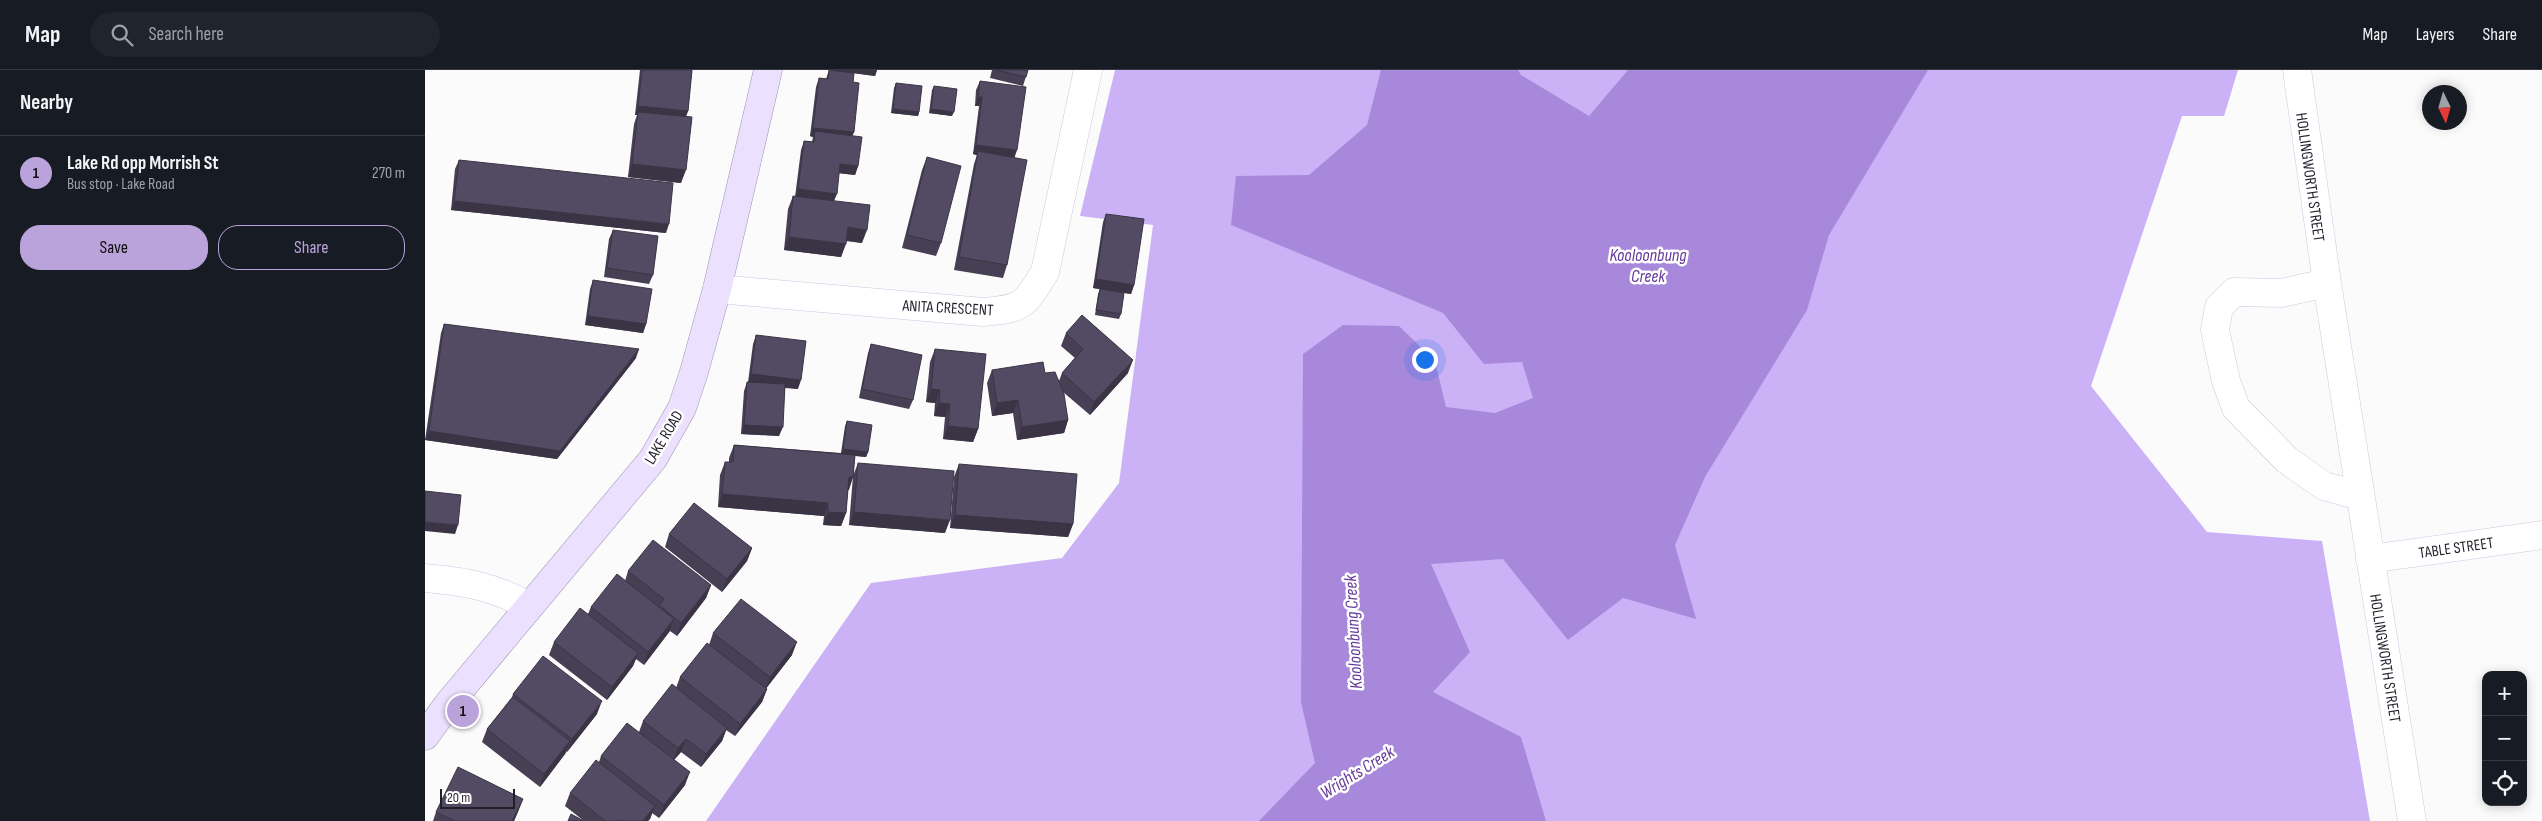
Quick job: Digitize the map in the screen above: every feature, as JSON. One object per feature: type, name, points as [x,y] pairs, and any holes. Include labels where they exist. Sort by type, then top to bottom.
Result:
[{"type":"main road","name":"LAKE ROAD","points":[[425,736],[529,606],[653,458],[681,408],[694,372],[717,289],[768,70]]},
{"type":"street","name":"ANITA CRESCENT","points":[[717,289],[983,312],[1008,310],[1027,301],[1045,272],[1088,70]]},
{"type":"street","name":"HOLLINGWORTH STREET","points":[[2297,70],[2327,284],[2412,821]]},
{"type":"street","points":[[2327,284],[2275,294],[2234,292],[2219,307],[2215,330],[2226,381],[2236,408],[2287,460],[2324,486],[2360,496]]},
{"type":"street","name":"TABLE STREET","points":[[2370,559],[2542,535]]},
{"type":"street","points":[[425,578],[483,585],[505,593],[529,606]]},
{"type":"shaded area","points":[[1115,70],[2238,70],[2224,116],[2182,116],[2091,386],[2207,532],[2322,541],[2370,821],[706,821],[871,583],[1062,558],[1119,483],[1153,225],[1080,216]]},
{"type":"water","name":"Kooloonbung Creek","points":[[1381,70],[1518,70],[1521,75],[1589,116],[1628,70],[1928,70],[1829,235],[1807,310],[1705,477],[1675,545],[1696,619],[1623,598],[1568,640],[1503,559],[1431,564],[1470,652],[1433,692],[1521,737],[1546,821],[1259,821],[1315,763],[1301,702],[1303,354],[1343,325],[1399,326],[1435,361],[1446,407],[1495,413],[1533,398],[1522,362],[1484,364],[1443,313],[1231,225],[1236,176],[1309,175],[1367,125]]},
{"type":"building","points":[[642,70],[692,70],[688,111],[638,106]]},
{"type":"building","points":[[829,70],[854,73],[853,82],[859,83],[854,132],[813,128],[819,78],[828,79]]},
{"type":"building","points":[[996,70],[1028,70],[1026,77]]},
{"type":"building","points":[[980,81],[1026,87],[1017,150],[976,145],[982,97],[978,97]]},
{"type":"building","points":[[896,83],[922,86],[919,112],[893,109]]},
{"type":"building","points":[[934,86],[957,89],[954,112],[931,109]]},
{"type":"building","points":[[638,112],[692,117],[686,170],[632,164]]},
{"type":"building","points":[[815,131],[862,137],[858,166],[840,164],[837,194],[798,189],[804,141],[814,142]]},
{"type":"building","points":[[978,151],[1027,160],[1007,265],[959,257]]},
{"type":"building","points":[[927,157],[961,166],[941,243],[907,235]]},
{"type":"building","points":[[459,160],[673,183],[669,224],[454,201]]},
{"type":"building","points":[[793,196],[870,205],[867,230],[848,227],[846,244],[789,237]]},
{"type":"building","points":[[1106,214],[1144,219],[1134,285],[1096,279]]},
{"type":"building","points":[[613,230],[658,236],[653,275],[607,268]]},
{"type":"building","points":[[593,280],[652,289],[646,324],[588,316]]},
{"type":"building","points":[[1100,289],[1124,293],[1121,314],[1096,310]]},
{"type":"building","points":[[1082,315],[1133,360],[1094,402],[1062,373],[1083,349],[1066,333]]},
{"type":"building","points":[[444,324],[639,349],[560,451],[429,431]]},
{"type":"building","points":[[756,335],[806,341],[801,380],[751,374]]},
{"type":"building","points":[[871,344],[922,355],[913,400],[862,389]]},
{"type":"building","points":[[935,349],[986,354],[978,429],[948,426],[950,404],[939,403],[940,390],[931,389]]},
{"type":"building","points":[[1043,362],[1045,373],[1055,372],[1064,394],[1068,420],[1022,427],[1018,400],[997,403],[992,370]]},
{"type":"building","points":[[747,382],[785,384],[783,427],[744,425]]},
{"type":"building","points":[[847,421],[872,425],[868,452],[843,449]]},
{"type":"building","points":[[734,445],[855,455],[853,477],[849,477],[846,513],[828,512],[828,503],[722,494],[725,462],[733,462]]},
{"type":"building","points":[[858,463],[954,471],[950,520],[854,512]]},
{"type":"building","points":[[959,464],[1077,474],[1073,524],[955,515]]},
{"type":"building","points":[[425,491],[461,495],[458,525],[425,522]]},
{"type":"building","points":[[694,503],[752,548],[727,579],[669,534]]},
{"type":"building","points":[[653,540],[711,585],[681,623],[659,605],[664,599],[628,571]]},
{"type":"building","points":[[617,574],[674,619],[648,652],[591,607]]},
{"type":"building","points":[[741,599],[797,642],[770,677],[713,633]]},
{"type":"building","points":[[580,608],[638,653],[612,687],[554,642]]},
{"type":"building","points":[[707,643],[767,689],[740,724],[680,677]]},
{"type":"building","points":[[543,656],[602,701],[572,739],[513,694]]},
{"type":"building","points":[[672,684],[727,728],[706,754],[686,739],[678,748],[643,721]]},
{"type":"building","points":[[513,697],[570,741],[544,774],[487,729]]},
{"type":"building","points":[[627,723],[690,772],[664,805],[601,756]]},
{"type":"building","points":[[596,760],[655,806],[643,821],[605,821],[570,793]]},
{"type":"building","points":[[458,767],[523,799],[512,821],[455,821],[436,812]]},
{"type":"building","points":[[571,814],[584,821],[568,821]]},
{"type":"place","name":"Lake Rd opp Morrish St","points":[[463,711]]},
{"type":"water label","name":"Wrights Creek","points":[[1357,772]]}]
